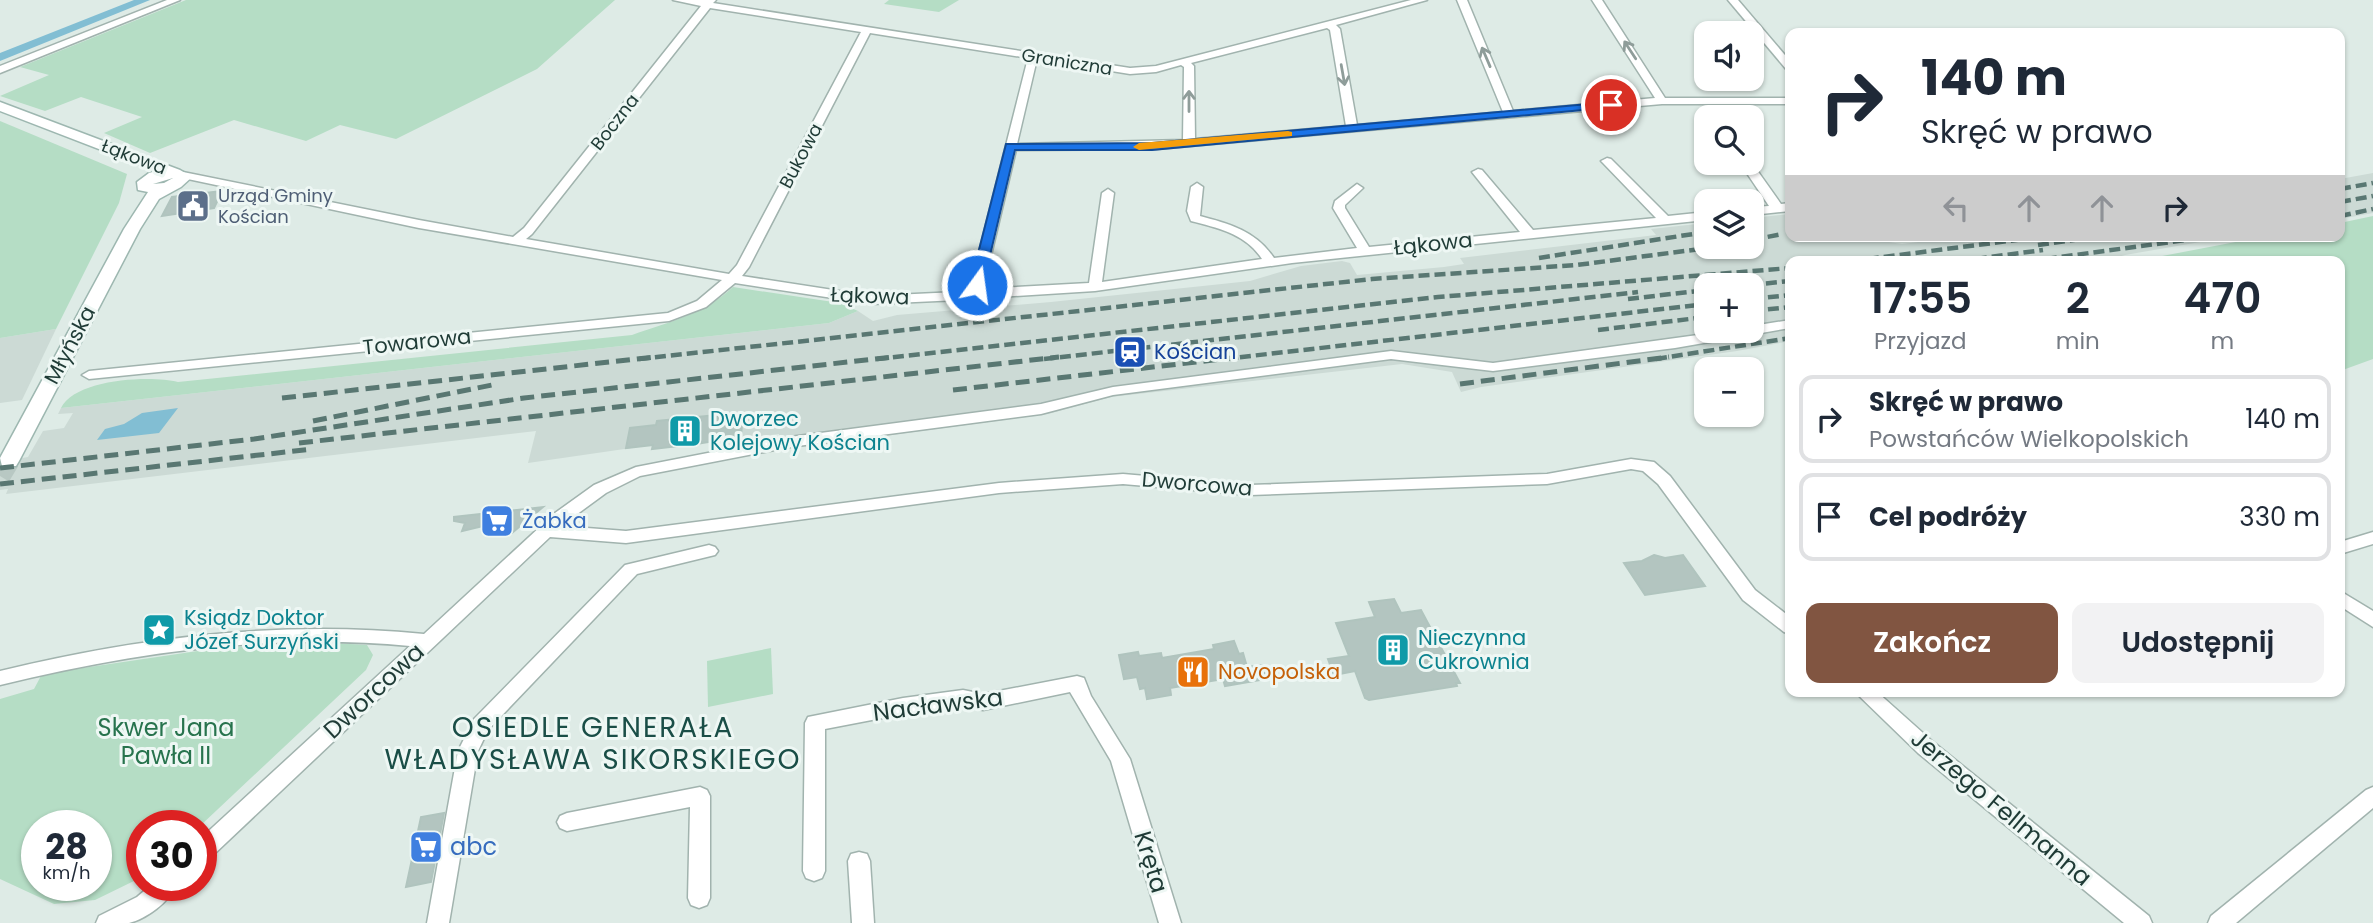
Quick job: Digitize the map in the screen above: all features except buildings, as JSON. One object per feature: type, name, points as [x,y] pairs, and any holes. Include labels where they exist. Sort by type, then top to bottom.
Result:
[{"type":"street","points":[[0,69],[175,0]]},
{"type":"street","name":"Graniczna","points":[[678,0],[1130,71],[1156,69],[1422,0]]},
{"type":"street","points":[[1462,0],[1509,114]]},
{"type":"street","points":[[1597,0],[1662,101]]},
{"type":"street","points":[[1733,0],[1785,61]]},
{"type":"street","name":"Boczna","points":[[515,241],[528,231],[709,3]]},
{"type":"street","points":[[1328,24],[1335,29],[1352,128]]},
{"type":"street","name":"Bukowa","points":[[732,279],[743,267],[866,31]]},
{"type":"street","points":[[972,291],[977,285],[1033,57]]},
{"type":"street","points":[[1183,61],[1189,66],[1189,143]]},
{"type":"street","points":[[1010,147],[1117,147],[1189,143],[1662,101],[1785,101]]},
{"type":"street","name":"Łąkowa","points":[[0,106],[93,142],[120,149],[174,180],[207,181],[515,241],[863,299],[959,296],[972,291],[983,294],[1095,287],[1366,251],[1694,217]]},
{"type":"street","name":"Łąkowa","points":[[93,142],[107,155],[139,168],[146,183]]},
{"type":"street","points":[[1607,161],[1665,220]]},
{"type":"street","points":[[1478,172],[1529,234]]},
{"type":"street","points":[[1756,175],[1784,208]]},
{"type":"street","points":[[146,183],[174,180]]},
{"type":"street","name":"Młyńska","points":[[9,461],[132,229],[153,196],[174,180]]},
{"type":"street","name":"Młyńska","points":[[132,229],[132,208],[146,183]]},
{"type":"street","points":[[1197,187],[1193,211],[1195,218],[1252,237],[1271,263]]},
{"type":"street","points":[[1357,188],[1339,204],[1339,208],[1366,251]]},
{"type":"street","points":[[1095,287],[1108,193]]},
{"type":"street","points":[[1764,210],[1784,208]]},
{"type":"street","name":"Towarowa","points":[[89,375],[669,317],[704,304],[732,279]]},
{"type":"street","name":"Dworcowa","points":[[217,837],[547,531],[588,497],[636,472],[790,442],[1041,409],[1114,391],[1391,355],[1493,367],[1675,344],[1785,325]]},
{"type":"street","name":"Dworcowa","points":[[547,531],[626,537],[999,488],[1124,479],[1250,490],[1547,479],[1631,464],[1648,466],[1664,480],[1749,594],[1785,622]]},
{"type":"street","points":[[2345,546],[2373,538]]},
{"type":"street","points":[[438,923],[468,751],[481,725],[631,569],[709,551]]},
{"type":"street","points":[[2345,600],[2373,620]]},
{"type":"street","points":[[0,678],[105,655],[228,639],[338,633],[429,641]]},
{"type":"street","name":"Nacławska","points":[[814,871],[815,723],[963,698],[983,702],[1077,683],[1082,698],[1120,759],[1133,800]]},
{"type":"street","name":"Jerzego Fellmanna","points":[[1870,697],[1925,747],[2141,923]]},
{"type":"street","points":[[567,822],[701,796],[699,898]]},
{"type":"street","points":[[2219,923],[2372,798]]},
{"type":"street","name":"Kręta","points":[[1133,800],[1170,923]]},
{"type":"street","points":[[859,861],[863,923]]},
{"type":"street","points":[[107,923],[148,901]]},
{"type":"shaded area","points":[[2373,173],[2373,213],[2345,218],[2345,178]]},
{"type":"shaded area","points":[[1785,215],[1785,242],[2200,242],[2122,256],[1785,256],[1785,342],[1461,392],[1452,372],[1402,364],[1111,397],[1048,414],[779,450],[779,434],[741,439],[741,435],[715,438],[714,441],[652,449],[652,445],[528,463],[536,431],[6,494],[8,489],[0,490],[0,462],[28,457],[43,431],[64,428],[73,413],[58,414],[61,408],[829,323],[858,311],[873,321],[897,315],[1250,281],[1301,266],[1342,261],[1350,263],[1357,275],[1444,267],[1464,264],[1460,258],[1656,235],[1651,229],[1694,224],[1694,259],[1764,259],[1764,217]]},
{"type":"shaded area","points":[[56,329],[22,400],[0,403],[0,338]]},
{"type":"green space","points":[[186,0],[615,0],[537,69],[396,139],[340,125],[306,141],[234,120],[150,153],[104,133],[142,117],[81,97],[45,111],[0,96],[49,75],[20,67]]},
{"type":"green space","points":[[889,0],[959,0],[939,12],[884,4]]},
{"type":"green space","points":[[0,121],[127,174],[119,203],[56,329],[0,338]]},
{"type":"green space","points":[[2373,216],[2373,359],[2345,369],[2345,256],[2162,256],[2236,242],[2345,242],[2345,222]]},
{"type":"green space","points":[[733,287],[840,303],[858,311],[829,323],[61,408],[69,398],[81,391],[114,382],[150,379],[178,382],[632,335],[698,311]]},
{"type":"green space","name":"Skwer Jana Pawła II","points":[[333,643],[367,645],[373,655],[366,670],[217,810],[126,810],[126,885],[112,892],[112,810],[21,810],[21,889],[0,879],[0,699],[34,689],[42,674],[218,648]]},
{"type":"green space","points":[[771,648],[773,694],[708,707],[707,661]]},
{"type":"green space","name":"Skwer Jana Pawła II","points":[[48,901],[85,901],[54,904]]},
{"type":"water","points":[[178,408],[159,433],[97,440],[105,429],[124,424],[142,413]]},
{"type":"waterway","points":[[0,57],[144,0]]},
{"type":"tunnel","points":[[0,476],[9,461]]},
{"type":"railway","points":[[2345,188],[2373,183]]},
{"type":"railway","points":[[2345,201],[2373,196]]},
{"type":"railway","points":[[2345,215],[2373,209]]},
{"type":"railway","points":[[1539,258],[1694,234]]},
{"type":"railway","points":[[1764,238],[1782,234]]},
{"type":"railway","points":[[1891,256],[2001,242]]},
{"type":"railway","points":[[2038,245],[2059,242]]},
{"type":"railway","points":[[2067,256],[2171,242]]},
{"type":"railway","points":[[639,359],[1372,279],[1577,265],[1694,250]]},
{"type":"railway","points":[[1998,256],[2043,250]]},
{"type":"railway","points":[[877,359],[1438,297],[1785,268]]},
{"type":"railway","points":[[1764,284],[1785,282]]},
{"type":"railway","points":[[1628,299],[1694,291]]},
{"type":"railway","points":[[1044,359],[1638,292]]},
{"type":"railway","points":[[1764,298],[1785,296]]},
{"type":"railway","points":[[1224,359],[1694,305]]},
{"type":"railway","points":[[1764,310],[1785,308]]},
{"type":"railway","points":[[1598,330],[1694,318]]},
{"type":"railway","points":[[1668,357],[1785,339]]},
{"type":"railway","points":[[282,398],[655,357]]},
{"type":"railway","points":[[0,468],[254,439],[524,398],[893,357]]},
{"type":"railway","points":[[299,443],[1059,357]]},
{"type":"railway","points":[[953,390],[1240,357]]},
{"type":"railway","points":[[1460,384],[1668,357]]},
{"type":"railway","points":[[1656,359],[1668,357]]},
{"type":"railway","points":[[313,421],[492,385]]},
{"type":"railway","points":[[0,484],[313,449]]},
{"type":"slow traffic","points":[[1139,147],[1288,134]]},
{"type":"place","name":"Urząd Gminy Kościan","points":[[193,206]]},
{"type":"place","name":"Kościan","points":[[1130,352]]},
{"type":"place","name":"Dworzec Kolejowy Kościan","points":[[685,431]]},
{"type":"place","name":"Żabka","points":[[497,521]]},
{"type":"place","name":"Ksiądz Doktor Józef Surzyński","points":[[159,630]]},
{"type":"place","name":"Nieczynna Cukrownia","points":[[1393,650]]},
{"type":"place","name":"Novopolska","points":[[1193,672]]},
{"type":"place","name":"abc","points":[[426,847]]},
{"type":"district","name":"OSIEDLE GENERAŁA WŁADYSŁAWA SIKORSKIEGO","points":[[593,743]]},
{"type":"route","points":[[977,285],[1010,147],[1152,146],[1611,105]]}]
